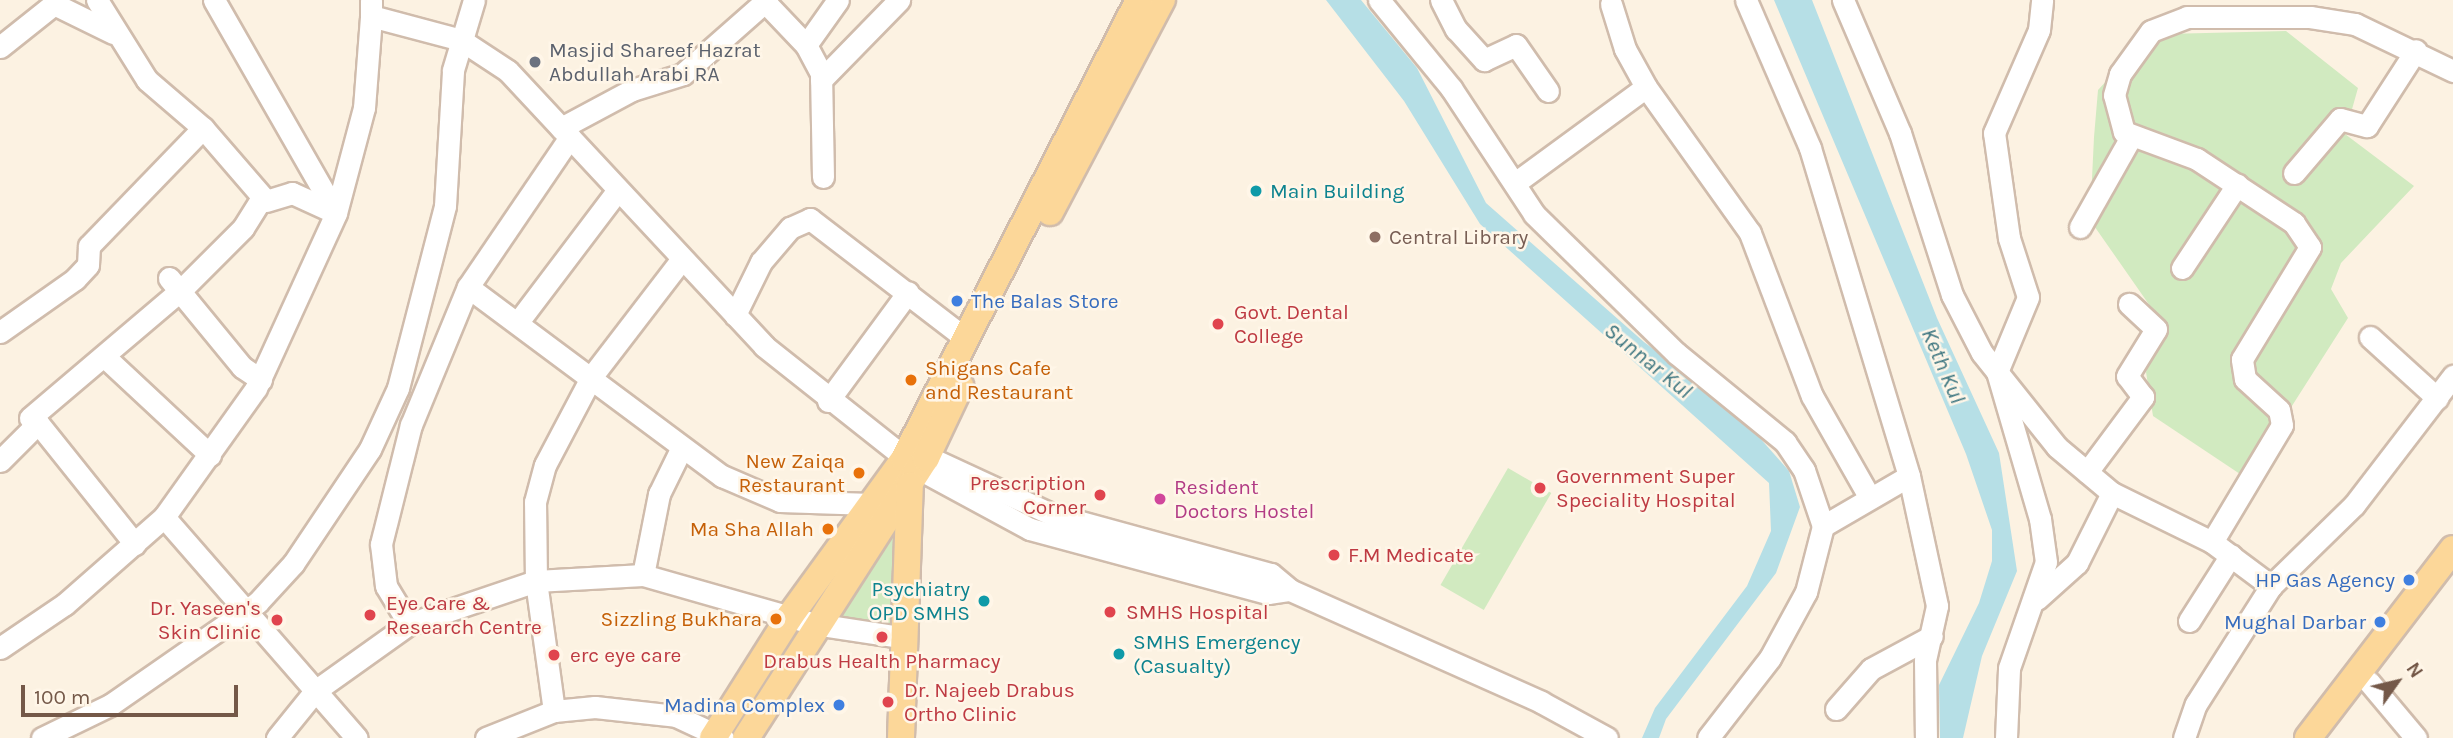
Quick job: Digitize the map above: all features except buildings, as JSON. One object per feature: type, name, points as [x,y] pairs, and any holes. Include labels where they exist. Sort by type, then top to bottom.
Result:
[{"type":"main road","points":[[901,738],[901,637],[914,463],[965,338],[1139,0]]},
{"type":"main road","points":[[717,737],[914,463],[1162,0]]},
{"type":"main road","points":[[746,738],[802,620],[871,504],[914,463]]},
{"type":"main road","points":[[2308,738],[2453,549]]},
{"type":"main road","points":[[2317,738],[2369,682],[2453,578]]},
{"type":"street","points":[[97,0],[113,33],[147,80],[202,128],[262,197],[271,202],[292,193],[337,213]]},
{"type":"street","points":[[214,0],[337,213]]},
{"type":"street","points":[[42,738],[110,705],[247,612],[321,524],[370,449],[398,388],[444,206],[454,39],[474,0]]},
{"type":"street","points":[[806,45],[838,0]]},
{"type":"street","points":[[821,80],[899,0]]},
{"type":"street","points":[[1379,0],[1451,88],[1534,214],[1606,289],[1785,442],[1804,470],[1823,526],[1792,621],[1708,738]]},
{"type":"street","points":[[1441,0],[1461,37],[1484,60],[1516,45],[1548,91]]},
{"type":"street","points":[[1746,0],[1810,148],[1909,476],[1935,588],[1932,636],[1925,660],[1926,738]]},
{"type":"street","points":[[1843,0],[1900,133],[1952,295],[1997,372],[2057,447],[2112,493],[2212,542],[2271,586]]},
{"type":"street","points":[[2006,738],[2009,668],[2037,599],[2046,562],[2040,519],[1997,372],[2028,297],[2009,238],[1994,134],[2039,30],[2042,0]]},
{"type":"street","points":[[410,624],[386,586],[381,544],[411,425],[468,287],[565,133],[632,90],[683,74],[766,1],[806,45],[821,80],[823,177]]},
{"type":"street","points":[[0,47],[54,4],[113,33]]},
{"type":"street","points":[[1611,4],[1625,49],[1646,87],[1750,233],[1812,396],[1870,498]]},
{"type":"street","points":[[2,643],[135,544],[164,517],[261,380],[337,213],[363,108],[371,8],[401,26],[454,39],[508,71],[681,260],[736,315],[828,401],[914,463],[1051,514],[1271,574],[1290,590],[1530,696],[1607,738]]},
{"type":"street","points":[[2212,542],[2282,425],[2279,410],[2245,379],[2242,359],[2310,247],[2294,223],[2237,185],[2173,147],[2131,137],[2116,116],[2120,74],[2151,31],[2168,21],[2310,17],[2355,24],[2416,50],[2453,71]]},
{"type":"street","points":[[2294,173],[2340,119],[2367,126],[2416,50]]},
{"type":"street","points":[[1515,183],[1646,87]]},
{"type":"street","points":[[0,332],[75,279],[88,265],[89,246],[202,128]]},
{"type":"street","points":[[2080,227],[2131,137]]},
{"type":"street","points":[[2182,268],[2237,185]]},
{"type":"street","points":[[518,322],[618,190]]},
{"type":"street","points":[[30,418],[174,284],[243,228],[262,197]]},
{"type":"street","points":[[736,315],[761,262],[804,219],[818,221],[965,338]]},
{"type":"street","points":[[554,711],[536,581],[535,502],[545,465],[592,376],[681,260]]},
{"type":"street","points":[[174,284],[242,367],[261,380]]},
{"type":"street","points":[[468,287],[592,376],[682,447],[755,493],[802,503],[871,504]]},
{"type":"street","points":[[828,401],[908,292]]},
{"type":"street","points":[[2087,472],[2143,397],[2127,376],[2156,329],[2129,304]]},
{"type":"street","points":[[2370,337],[2437,398]]},
{"type":"street","points":[[107,359],[210,455]]},
{"type":"street","points":[[2184,738],[2196,704],[2271,586],[2354,505],[2453,376]]},
{"type":"street","points":[[0,461],[38,423],[135,544]]},
{"type":"street","points":[[643,575],[659,494],[682,447]]},
{"type":"street","points":[[1823,526],[1909,476]]},
{"type":"street","points":[[2037,599],[2077,563],[2112,493]]},
{"type":"street","points":[[164,517],[357,738]]},
{"type":"street","points":[[2189,621],[2231,555]]},
{"type":"street","points":[[277,738],[315,691],[410,624],[536,581],[643,575],[802,620],[901,637]]},
{"type":"street","points":[[1836,709],[1871,669],[1932,636]]},
{"type":"street","points":[[2369,682],[2416,738]]},
{"type":"street","points":[[486,738],[554,711],[641,709],[717,737]]},
{"type":"green space","points":[[2286,31],[2358,88],[2345,134],[2414,186],[2341,263],[2331,289],[2348,318],[2246,478],[2153,416],[2146,372],[2164,326],[2090,220],[2098,90],[2122,64],[2166,34]]},
{"type":"green space","points":[[1508,468],[1551,493],[1484,610],[1440,585]]},
{"type":"green space","points":[[890,531],[897,536],[891,629],[834,619]]},
{"type":"water","name":"Sunnar Kul","points":[[1326,0],[1361,0],[1417,68],[1486,203],[1644,342],[1735,410],[1789,471],[1800,507],[1776,573],[1666,719],[1659,738],[1642,738],[1655,708],[1747,586],[1771,531],[1769,483],[1480,224],[1404,101]]},
{"type":"water","name":"Keth Kul","points":[[1774,0],[1812,0],[1937,318],[1999,453],[2017,571],[1982,656],[1963,738],[1940,738],[1939,685],[1979,603],[1992,561],[1992,530],[1966,454]]},
{"type":"place","name":"Masjid Shareef Hazrat Abdullah Arabi RA","points":[[535,62]]},
{"type":"place","name":"Main Building","points":[[1256,191]]},
{"type":"place","name":"Central Library","points":[[1375,237]]},
{"type":"place","name":"The Balas Store","points":[[957,301]]},
{"type":"place","name":"Govt. Dental College","points":[[1218,324]]},
{"type":"place","name":"Shigans Cafe and Restaurant","points":[[911,380]]},
{"type":"place","name":"New Zaiqa Restaurant","points":[[859,473]]},
{"type":"place","name":"Government Super Speciality Hospital","points":[[1540,488]]},
{"type":"place","name":"Prescription Corner","points":[[1100,495]]},
{"type":"place","name":"Resident Doctors Hostel","points":[[1160,499]]},
{"type":"place","name":"Ma Sha Allah","points":[[828,529]]},
{"type":"place","name":"F.M Medicate","points":[[1334,555]]},
{"type":"place","name":"HP Gas Agency","points":[[2409,580]]},
{"type":"place","name":"Psychiatry OPD SMHS","points":[[984,601]]},
{"type":"place","name":"SMHS Hospital","points":[[1110,612]]},
{"type":"place","name":"Eye Care & Research Centre","points":[[370,615]]},
{"type":"place","name":"Sizzling Bukhara","points":[[776,619]]},
{"type":"place","name":"Dr. Yaseen's Skin Clinic","points":[[277,620]]},
{"type":"place","name":"Mughal Darbar","points":[[2380,622]]},
{"type":"place","name":"Drabus Health Pharmacy","points":[[882,637]]},
{"type":"place","name":"SMHS Emergency (Casualty)","points":[[1119,654]]},
{"type":"place","name":"erc eye care","points":[[554,655]]},
{"type":"place","name":"Dr. Najeeb Drabus Ortho Clinic","points":[[888,702]]},
{"type":"place","name":"Madina Complex","points":[[839,705]]}]
